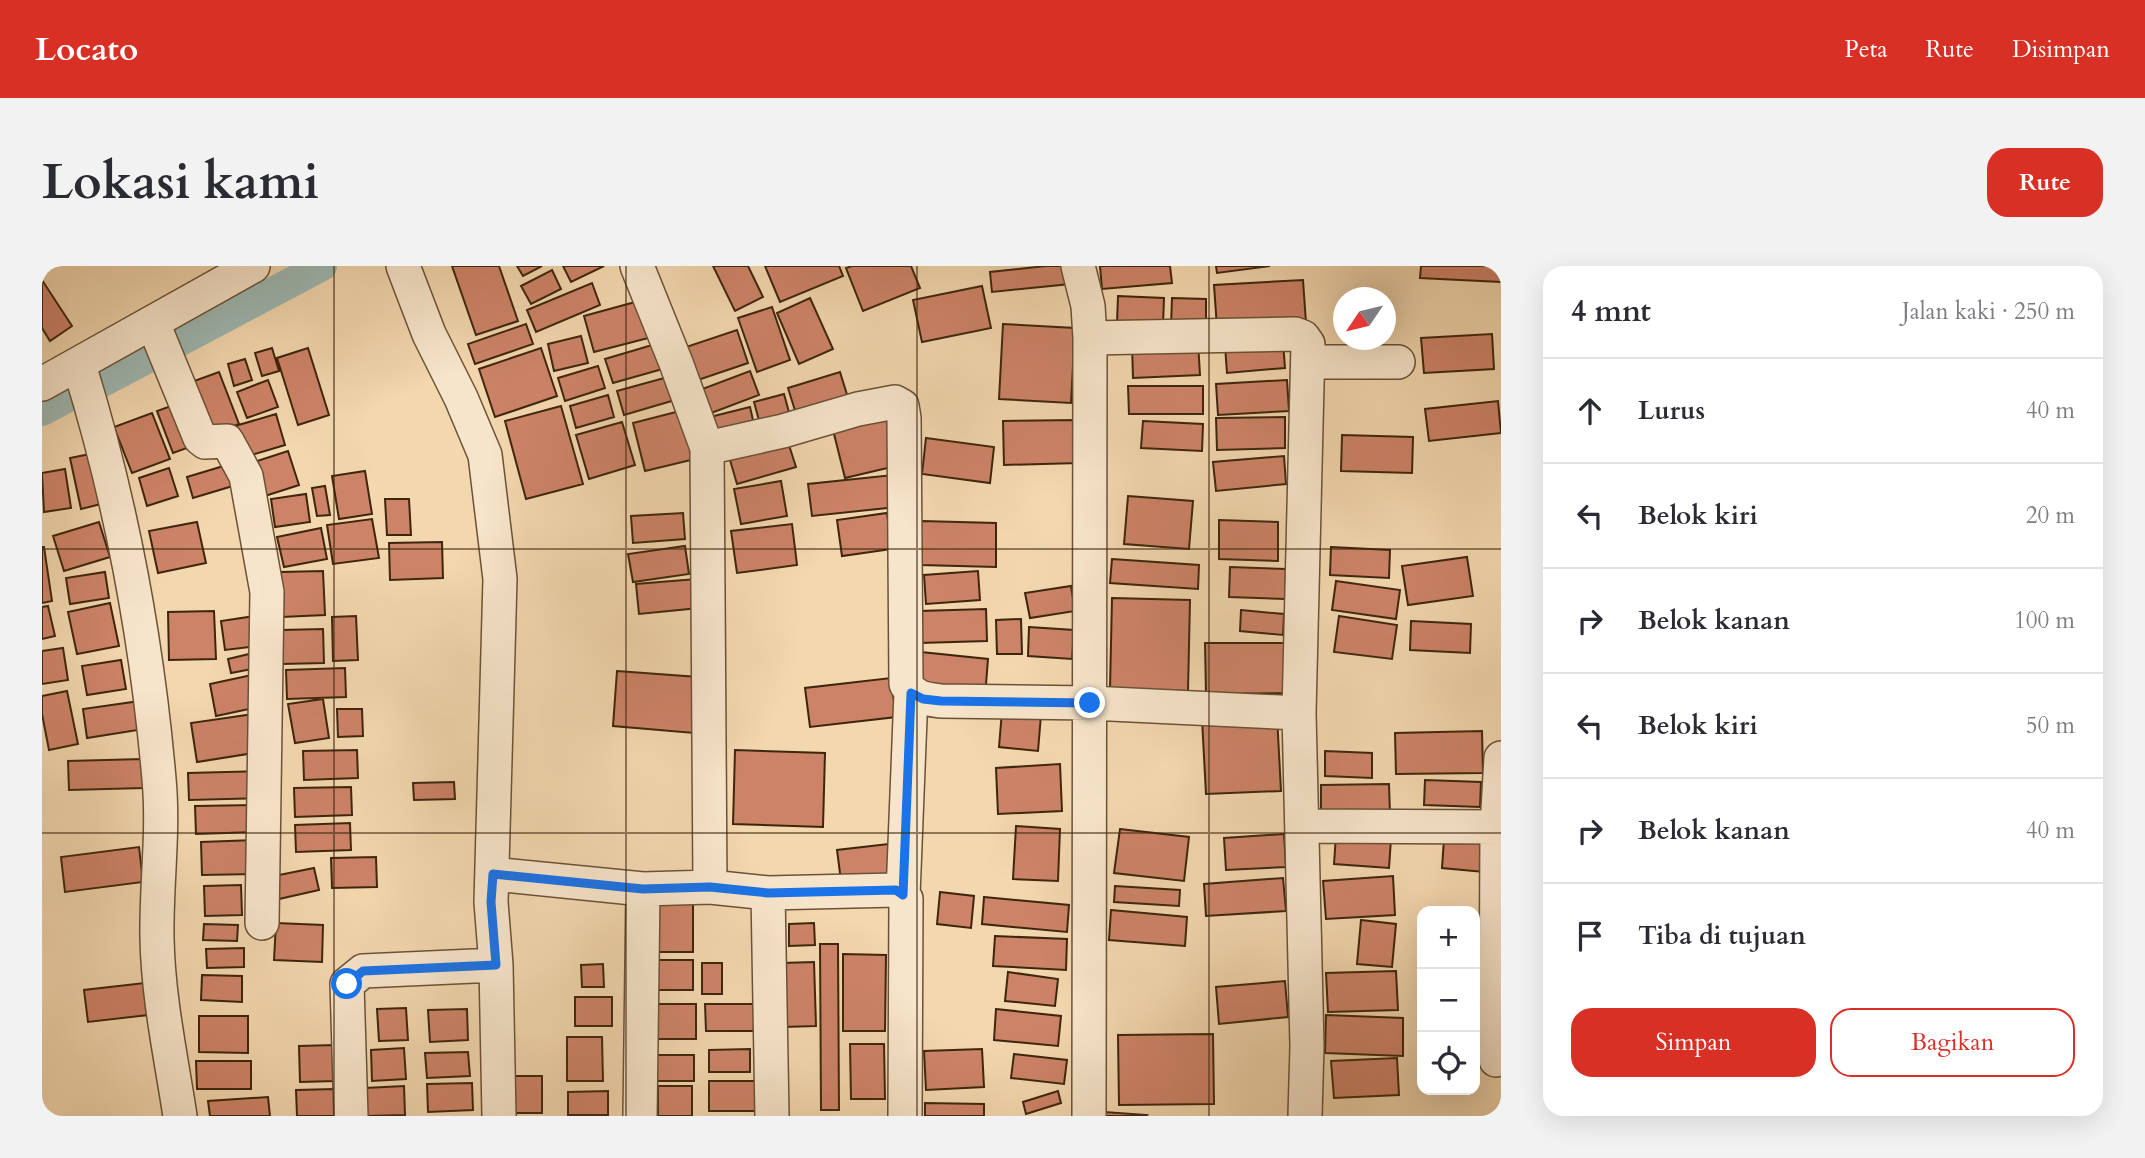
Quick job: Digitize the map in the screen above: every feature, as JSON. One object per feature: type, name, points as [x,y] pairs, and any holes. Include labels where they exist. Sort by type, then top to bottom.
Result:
[{"type":"street","points":[[42,384],[253,266]]},
{"type":"street","points":[[403,266],[429,334],[461,398],[485,456],[500,579],[491,902],[496,965],[499,1116]]},
{"type":"street","points":[[637,266],[677,363],[707,448],[710,887]]},
{"type":"street","points":[[1078,266],[1088,306],[1090,338],[1089,1116]]},
{"type":"street","points":[[153,323],[200,439],[205,442],[227,442],[246,476],[267,592],[262,923]]},
{"type":"street","points":[[1090,338],[1295,334],[1303,337],[1308,344],[1299,713],[1307,1046],[1305,1116]]},
{"type":"street","points":[[1308,362],[1398,362]]},
{"type":"street","points":[[79,365],[112,482],[150,699],[160,782],[157,905],[159,979],[180,1116]]},
{"type":"street","points":[[707,448],[783,431],[858,409],[895,402],[902,406],[906,684],[911,693],[903,895]]},
{"type":"street","points":[[911,693],[923,699],[941,701],[1090,703],[1299,713]]},
{"type":"street","points":[[1496,1060],[1501,758]]},
{"type":"street","points":[[1302,826],[1499,827]]},
{"type":"street","points":[[493,874],[643,889],[710,887],[768,893],[896,890],[906,899],[905,1116]]},
{"type":"street","points":[[640,1116],[643,889]]},
{"type":"street","points":[[768,893],[772,1116]]},
{"type":"street","points":[[351,1116],[347,984],[354,976],[363,971],[496,965]]},
{"type":"building","points":[[452,266],[499,266],[518,321],[476,335]]},
{"type":"building","points":[[517,266],[542,266],[523,276]]},
{"type":"building","points":[[563,266],[604,266],[571,282]]},
{"type":"building","points":[[713,266],[748,266],[763,297],[735,311]]},
{"type":"building","points":[[765,266],[839,266],[843,276],[780,302]]},
{"type":"building","points":[[911,266],[920,288],[863,311],[846,268]]},
{"type":"building","points":[[1068,266],[1070,284],[992,292],[990,272]]},
{"type":"building","points":[[1100,266],[1170,266],[1172,283],[1102,289]]},
{"type":"building","points":[[1216,266],[1270,266],[1217,273]]},
{"type":"building","points":[[1421,266],[1501,266],[1501,282],[1420,278]]},
{"type":"building","points":[[552,270],[561,289],[531,304],[521,286]]},
{"type":"building","points":[[42,280],[72,326],[50,341],[42,328]]},
{"type":"building","points":[[1303,280],[1306,323],[1217,328],[1214,285]]},
{"type":"building","points":[[592,283],[600,305],[536,332],[527,310]]},
{"type":"building","points":[[982,286],[991,328],[922,342],[913,300]]},
{"type":"building","points":[[1118,296],[1164,298],[1163,325],[1117,323]]},
{"type":"building","points":[[810,298],[833,349],[799,364],[777,313]]},
{"type":"building","points":[[1172,298],[1206,299],[1206,327],[1171,326]]},
{"type":"building","points":[[646,299],[656,336],[594,352],[584,316]]},
{"type":"building","points":[[772,307],[790,360],[757,372],[738,318]]},
{"type":"building","points":[[526,324],[533,344],[475,364],[468,344]]},
{"type":"building","points":[[1003,324],[1075,328],[1071,403],[999,399]]},
{"type":"building","points":[[737,330],[748,363],[695,381],[683,348]]},
{"type":"building","points":[[1492,334],[1494,369],[1424,373],[1421,338]]},
{"type":"building","points":[[581,336],[588,363],[554,371],[548,344]]},
{"type":"building","points":[[1283,341],[1285,368],[1227,373],[1225,346]]},
{"type":"building","points":[[1198,342],[1200,375],[1133,378],[1132,345]]},
{"type":"building","points":[[659,343],[666,368],[613,383],[605,359]]},
{"type":"building","points":[[272,348],[279,371],[262,376],[255,353]]},
{"type":"building","points":[[308,348],[329,415],[298,425],[277,358]]},
{"type":"building","points":[[541,348],[557,396],[495,417],[479,369]]},
{"type":"building","points":[[245,359],[252,380],[234,386],[228,364]]},
{"type":"building","points":[[598,366],[605,388],[565,401],[558,378]]},
{"type":"building","points":[[750,371],[759,395],[706,415],[697,391]]},
{"type":"building","points":[[219,372],[239,424],[204,438],[183,385]]},
{"type":"building","points":[[840,372],[849,401],[797,417],[788,388]]},
{"type":"building","points":[[668,377],[675,400],[624,415],[617,391]]},
{"type":"building","points":[[268,380],[278,407],[247,418],[237,392]]},
{"type":"building","points":[[1287,380],[1289,411],[1218,415],[1216,384]]},
{"type":"building","points":[[1128,386],[1203,386],[1203,414],[1129,414]]},
{"type":"building","points":[[784,394],[790,416],[760,424],[754,402]]},
{"type":"building","points":[[608,395],[614,417],[576,428],[570,406]]},
{"type":"building","points":[[1498,401],[1501,433],[1429,441],[1425,409]]},
{"type":"building","points":[[182,402],[198,444],[173,453],[157,411]]},
{"type":"building","points":[[561,406],[583,484],[526,499],[505,421]]},
{"type":"building","points":[[750,407],[755,429],[716,438],[710,417]]},
{"type":"building","points":[[684,410],[695,459],[645,471],[633,423]]},
{"type":"building","points":[[152,413],[170,459],[132,473],[114,427]]},
{"type":"building","points":[[276,414],[285,445],[245,457],[235,426]]},
{"type":"building","points":[[888,416],[900,465],[845,478],[833,430]]},
{"type":"building","points":[[1285,417],[1285,448],[1217,450],[1216,418]]},
{"type":"building","points":[[1077,420],[1078,463],[1004,465],[1003,421]]},
{"type":"building","points":[[1143,421],[1203,424],[1202,451],[1141,448]]},
{"type":"building","points":[[622,422],[635,465],[589,479],[576,435]]},
{"type":"building","points":[[1342,435],[1413,437],[1412,473],[1341,471]]},
{"type":"building","points":[[926,438],[994,447],[990,483],[922,474]]},
{"type":"building","points":[[788,442],[796,467],[737,484],[730,460]]},
{"type":"building","points":[[288,451],[299,485],[265,496],[254,462]]},
{"type":"building","points":[[95,453],[105,503],[81,509],[70,458]]},
{"type":"building","points":[[1284,456],[1286,484],[1216,491],[1213,462]]},
{"type":"building","points":[[230,464],[236,485],[193,498],[187,477]]},
{"type":"building","points":[[169,468],[178,496],[147,506],[139,478]]},
{"type":"building","points":[[65,469],[71,508],[44,512],[42,473]]},
{"type":"building","points":[[365,471],[372,514],[339,519],[332,476]]},
{"type":"building","points":[[893,475],[897,507],[812,516],[808,484]]},
{"type":"building","points":[[781,481],[787,516],[741,524],[734,489]]},
{"type":"building","points":[[325,486],[330,515],[317,516],[312,488]]},
{"type":"building","points":[[306,494],[310,522],[275,527],[271,499]]},
{"type":"building","points":[[1128,496],[1193,501],[1189,549],[1124,544]]},
{"type":"building","points":[[385,499],[409,499],[411,535],[387,535]]},
{"type":"building","points":[[683,513],[685,539],[633,543],[631,516]]},
{"type":"building","points":[[887,513],[892,549],[842,556],[837,520]]},
{"type":"building","points":[[372,519],[379,558],[333,564],[327,525]]},
{"type":"building","points":[[1219,520],[1278,522],[1278,561],[1219,559]]},
{"type":"building","points":[[921,521],[996,523],[996,567],[921,565]]},
{"type":"building","points":[[99,522],[110,557],[64,571],[53,536]]},
{"type":"building","points":[[197,522],[206,563],[158,573],[149,531]]},
{"type":"building","points":[[792,524],[797,565],[737,573],[731,531]]},
{"type":"building","points":[[321,528],[327,559],[284,567],[277,537]]},
{"type":"building","points":[[442,542],[443,578],[390,580],[389,543]]},
{"type":"building","points":[[685,546],[689,574],[633,582],[628,554]]},
{"type":"building","points":[[42,547],[52,601],[42,603]]},
{"type":"building","points":[[1331,547],[1390,550],[1389,578],[1330,575]]},
{"type":"building","points":[[1467,557],[1473,596],[1408,605],[1402,566]]},
{"type":"building","points":[[1112,559],[1199,565],[1198,589],[1110,583]]},
{"type":"building","points":[[1230,567],[1286,569],[1285,599],[1229,597]]},
{"type":"building","points":[[323,571],[325,615],[282,617],[280,572]]},
{"type":"building","points":[[978,571],[980,600],[926,604],[924,575]]},
{"type":"building","points":[[105,572],[109,598],[70,604],[66,578]]},
{"type":"building","points":[[696,579],[699,608],[639,614],[636,584]]},
{"type":"building","points":[[1336,581],[1400,590],[1396,619],[1332,610]]},
{"type":"building","points":[[1071,586],[1075,611],[1030,618],[1025,593]]},
{"type":"building","points":[[1112,598],[1190,600],[1188,691],[1110,689]]},
{"type":"building","points":[[110,603],[119,646],[77,654],[68,612]]},
{"type":"building","points":[[48,606],[55,636],[42,639],[42,607]]},
{"type":"building","points":[[986,609],[987,641],[920,643],[919,611]]},
{"type":"building","points":[[1241,610],[1284,614],[1283,635],[1240,631]]},
{"type":"building","points":[[214,611],[216,659],[169,660],[168,612]]},
{"type":"building","points":[[255,616],[259,646],[225,650],[221,621]]},
{"type":"building","points":[[356,616],[358,660],[333,661],[332,617]]},
{"type":"building","points":[[1339,616],[1397,625],[1392,659],[1334,652]]},
{"type":"building","points":[[1021,619],[1022,654],[997,654],[996,620]]},
{"type":"building","points":[[1411,621],[1471,624],[1470,653],[1410,650]]},
{"type":"building","points":[[1029,627],[1074,630],[1072,659],[1028,656]]},
{"type":"building","points":[[323,629],[324,663],[282,664],[281,630]]},
{"type":"building","points":[[1205,643],[1289,643],[1289,693],[1206,694]]},
{"type":"building","points":[[63,648],[68,680],[42,684],[42,651]]},
{"type":"building","points":[[921,652],[988,659],[985,697],[918,690]]},
{"type":"building","points":[[249,654],[252,669],[231,673],[228,659]]},
{"type":"building","points":[[121,660],[126,689],[87,695],[82,666]]},
{"type":"building","points":[[345,668],[346,697],[287,699],[286,670]]},
{"type":"building","points":[[617,671],[698,677],[694,733],[613,726]]},
{"type":"building","points":[[252,675],[258,707],[216,716],[210,684]]},
{"type":"building","points":[[891,678],[896,717],[810,727],[805,688]]},
{"type":"building","points":[[67,691],[78,744],[49,750],[42,714],[42,696]]},
{"type":"building","points":[[323,699],[329,738],[295,743],[288,704]]},
{"type":"building","points":[[140,701],[144,729],[87,738],[83,709]]},
{"type":"building","points":[[337,709],[362,709],[363,736],[338,737]]},
{"type":"building","points":[[1002,711],[1041,715],[1038,751],[999,747]]},
{"type":"building","points":[[254,714],[260,752],[197,762],[191,723]]},
{"type":"building","points":[[1277,716],[1281,791],[1206,794],[1202,719]]},
{"type":"building","points":[[1482,731],[1483,773],[1396,774],[1395,733]]},
{"type":"building","points":[[357,750],[358,778],[304,780],[303,751]]},
{"type":"building","points":[[735,750],[825,753],[823,827],[733,824]]},
{"type":"building","points":[[1325,751],[1372,753],[1372,778],[1325,776]]},
{"type":"building","points":[[143,759],[144,788],[69,790],[68,761]]},
{"type":"building","points":[[1060,764],[1062,811],[998,814],[996,768]]},
{"type":"building","points":[[262,771],[263,798],[189,800],[188,773]]},
{"type":"building","points":[[1425,780],[1481,782],[1480,807],[1424,805]]},
{"type":"building","points":[[454,782],[455,799],[414,800],[413,783]]},
{"type":"building","points":[[1389,784],[1390,814],[1321,814],[1321,785]]},
{"type":"building","points":[[351,787],[352,815],[295,817],[294,788]]},
{"type":"building","points":[[255,805],[256,832],[196,834],[195,806]]},
{"type":"building","points":[[350,823],[351,850],[296,852],[295,825]]},
{"type":"building","points":[[1016,826],[1060,829],[1058,881],[1013,879]]},
{"type":"building","points":[[1120,829],[1189,837],[1184,881],[1114,873]]},
{"type":"building","points":[[1284,834],[1286,867],[1226,870],[1224,838]]},
{"type":"building","points":[[1336,835],[1391,839],[1389,868],[1334,864]]},
{"type":"building","points":[[1444,839],[1487,843],[1484,872],[1442,868]]},
{"type":"building","points":[[259,840],[260,874],[202,875],[201,842]]},
{"type":"building","points":[[897,843],[901,873],[841,881],[837,850]]},
{"type":"building","points":[[139,847],[143,882],[65,892],[61,857]]},
{"type":"building","points":[[376,857],[377,887],[332,888],[331,858]]},
{"type":"building","points":[[314,868],[319,890],[279,899],[274,876]]},
{"type":"building","points":[[1393,876],[1395,915],[1326,919],[1323,881]]},
{"type":"building","points":[[1283,878],[1286,911],[1206,916],[1204,884]]},
{"type":"building","points":[[241,885],[242,915],[205,916],[204,886]]},
{"type":"building","points":[[1115,886],[1180,890],[1179,906],[1114,902]]},
{"type":"building","points":[[940,892],[974,896],[971,928],[937,924]]},
{"type":"building","points":[[984,897],[1069,905],[1067,932],[982,924]]},
{"type":"building","points":[[650,903],[693,903],[693,952],[650,952]]},
{"type":"building","points":[[1111,910],[1187,917],[1185,946],[1109,940]]},
{"type":"building","points":[[1361,920],[1396,924],[1392,967],[1357,964]]},
{"type":"building","points":[[276,923],[323,925],[322,962],[274,960]]},
{"type":"building","points":[[814,923],[815,945],[789,946],[789,924]]},
{"type":"building","points":[[204,924],[238,925],[237,941],[203,940]]},
{"type":"building","points":[[995,936],[1067,939],[1066,970],[993,966]]},
{"type":"building","points":[[820,944],[838,944],[839,1110],[821,1110]]},
{"type":"building","points":[[244,948],[244,967],[207,968],[206,949]]},
{"type":"building","points":[[843,954],[886,955],[885,1031],[843,1031]]},
{"type":"building","points":[[654,960],[693,960],[693,990],[654,990]]},
{"type":"building","points":[[814,962],[816,1026],[783,1027],[781,963]]},
{"type":"building","points":[[702,963],[722,963],[722,994],[702,994]]},
{"type":"building","points":[[603,964],[604,987],[582,987],[581,965]]},
{"type":"building","points":[[1396,971],[1398,1010],[1328,1012],[1326,973]]},
{"type":"building","points":[[1008,972],[1058,979],[1055,1006],[1005,1001]]},
{"type":"building","points":[[202,975],[242,976],[242,1002],[201,1000]]},
{"type":"building","points":[[1285,981],[1288,1017],[1219,1024],[1216,987]]},
{"type":"building","points":[[153,982],[157,1014],[88,1022],[84,990]]},
{"type":"building","points":[[575,997],[612,997],[612,1026],[575,1026]]},
{"type":"building","points":[[655,1004],[696,1004],[696,1039],[655,1039]]},
{"type":"building","points":[[705,1004],[757,1004],[757,1031],[706,1031]]},
{"type":"building","points":[[406,1008],[408,1040],[379,1041],[377,1009]]},
{"type":"building","points":[[467,1009],[468,1040],[430,1042],[428,1010]]},
{"type":"building","points":[[996,1009],[1061,1016],[1058,1046],[994,1040]]},
{"type":"building","points":[[1326,1015],[1403,1018],[1403,1056],[1325,1053]]},
{"type":"building","points":[[199,1016],[248,1016],[248,1053],[199,1052]]},
{"type":"building","points":[[1213,1034],[1214,1104],[1119,1105],[1118,1035]]},
{"type":"building","points":[[567,1037],[602,1037],[603,1081],[567,1081]]},
{"type":"building","points":[[850,1044],[884,1044],[885,1099],[851,1099]]},
{"type":"building","points":[[335,1045],[336,1081],[300,1082],[299,1046]]},
{"type":"building","points":[[404,1048],[406,1079],[372,1081],[371,1050]]},
{"type":"building","points":[[750,1049],[750,1072],[709,1072],[709,1050]]},
{"type":"building","points":[[982,1049],[984,1087],[926,1090],[924,1051]]},
{"type":"building","points":[[468,1052],[470,1076],[427,1078],[425,1053]]},
{"type":"building","points":[[1014,1054],[1067,1060],[1064,1084],[1011,1078]]},
{"type":"building","points":[[653,1055],[694,1055],[694,1081],[653,1081]]},
{"type":"building","points":[[1397,1058],[1399,1095],[1334,1098],[1331,1061]]},
{"type":"building","points":[[196,1061],[251,1061],[251,1089],[197,1089]]},
{"type":"building","points":[[515,1076],[542,1076],[542,1113],[515,1113]]},
{"type":"building","points":[[709,1081],[760,1081],[761,1111],[709,1111]]},
{"type":"building","points":[[472,1083],[473,1110],[428,1112],[427,1084]]},
{"type":"building","points":[[404,1086],[405,1115],[366,1116],[365,1088]]},
{"type":"building","points":[[658,1086],[692,1086],[692,1116],[658,1116]]},
{"type":"building","points":[[335,1089],[336,1116],[297,1116],[296,1090]]},
{"type":"building","points":[[608,1091],[608,1115],[568,1115],[568,1092]]},
{"type":"building","points":[[1058,1091],[1061,1103],[1026,1114],[1023,1102]]},
{"type":"building","points":[[268,1097],[270,1116],[210,1116],[208,1101]]},
{"type":"building","points":[[925,1103],[984,1104],[984,1116],[925,1116]]},
{"type":"building","points":[[1104,1112],[1147,1115],[1104,1116]]},
{"type":"waterway","points":[[97,385],[322,266]]},
{"type":"waterway","points":[[42,411],[72,395]]},
{"type":"route","points":[[347,984],[363,971],[496,965],[491,902],[493,874],[643,889],[710,887],[768,893],[896,890],[903,895],[911,693],[923,699],[941,701],[1090,703]]}]
